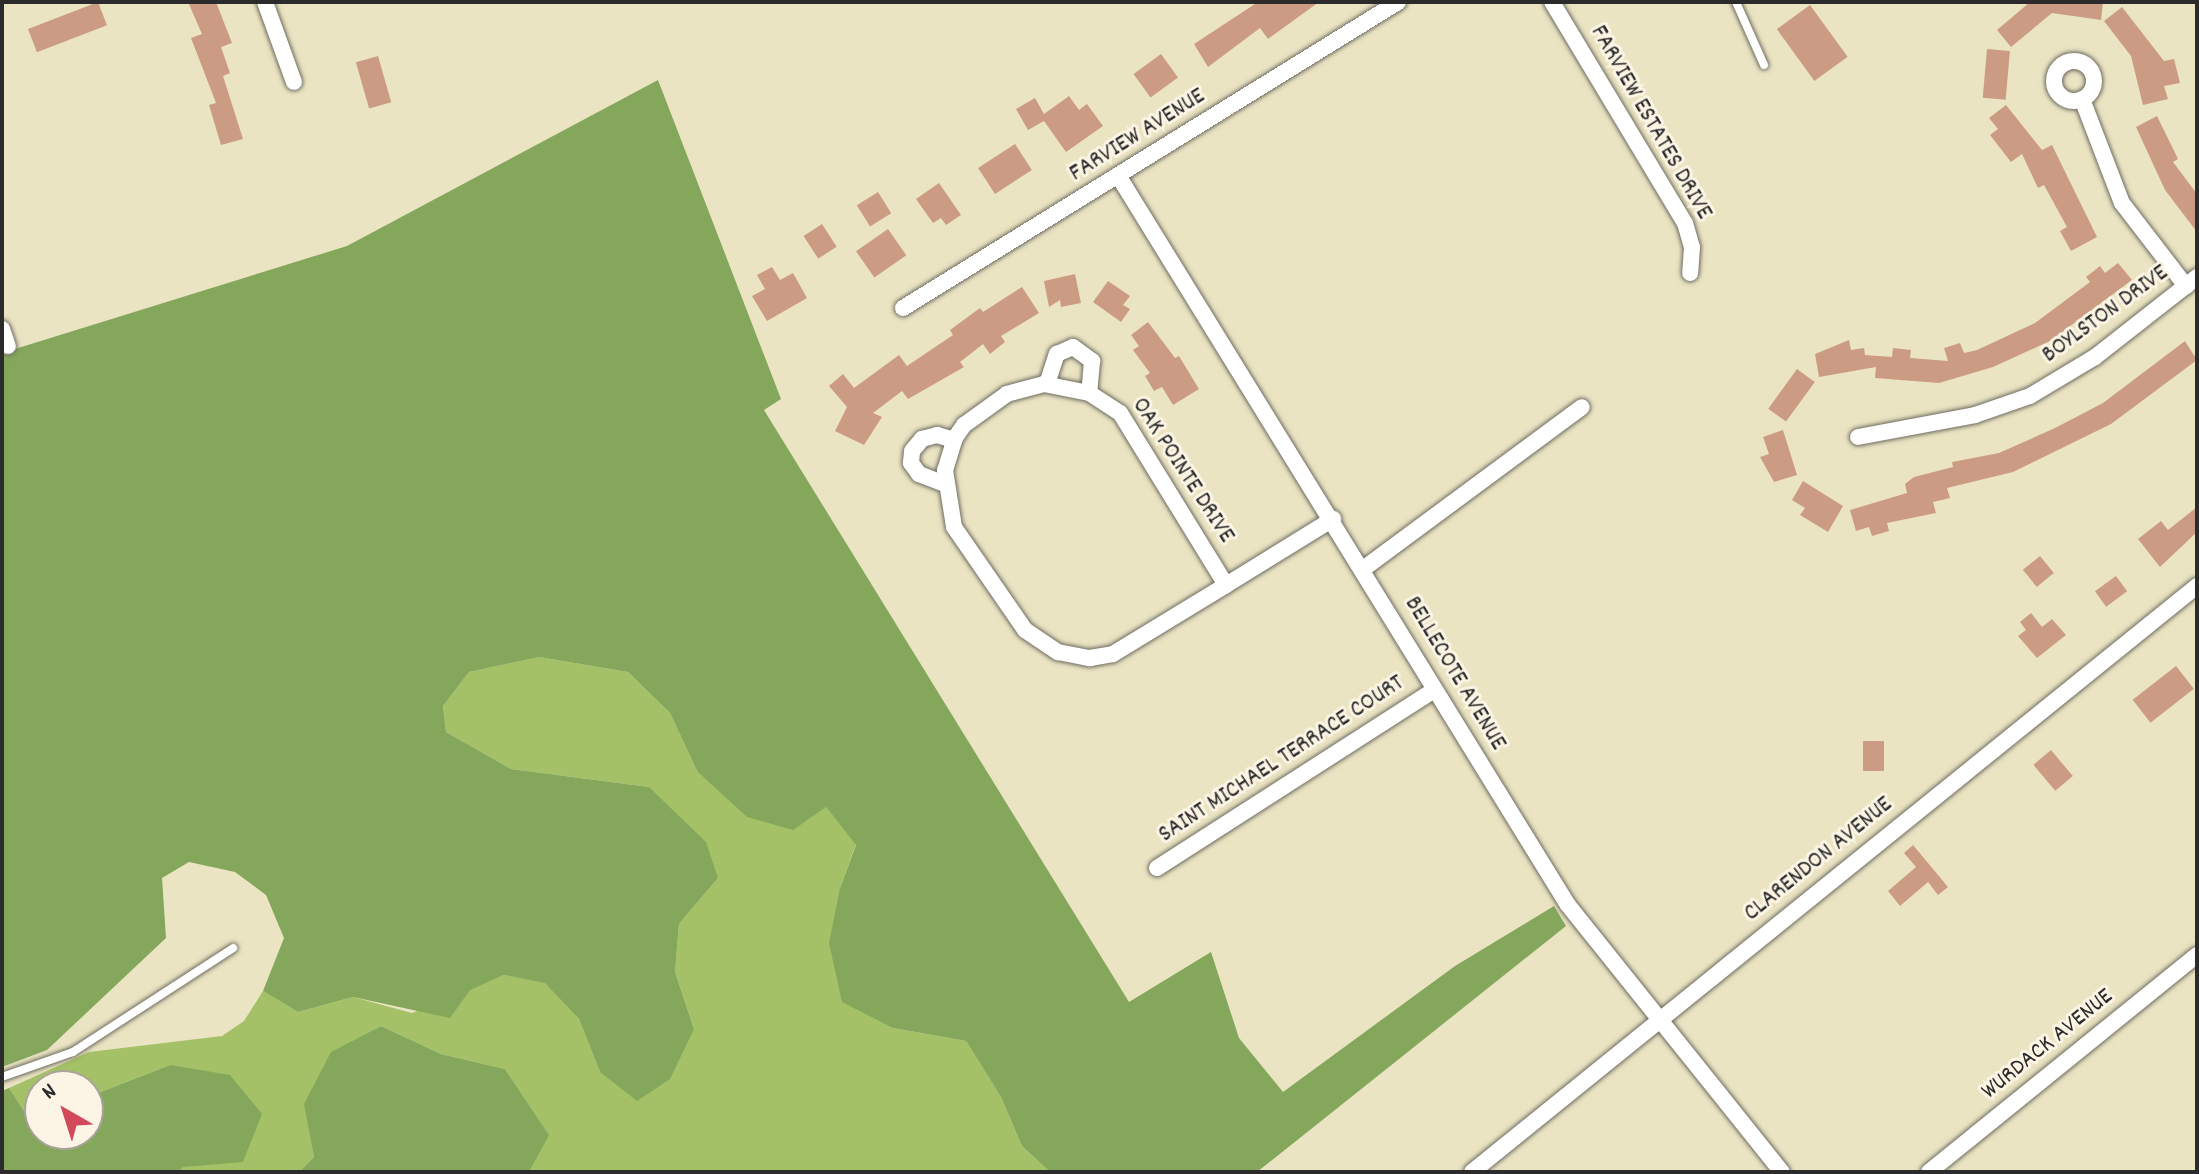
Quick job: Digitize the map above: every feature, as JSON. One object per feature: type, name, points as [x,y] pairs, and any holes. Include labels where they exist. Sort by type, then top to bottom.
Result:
[{"type":"street","points":[[265,2],[294,82]]},
{"type":"street","name":"FARVIEW AVENUE","points":[[903,308],[1398,2]]},
{"type":"street","name":"FARVIEW ESTATES DRIVE","points":[[1552,2],[1685,223],[1692,247],[1690,273]]},
{"type":"street","points":[[2082,99],[2122,203],[2192,282]]},
{"type":"street","name":"BELLECOTE AVENUE","points":[[1119,177],[1333,519],[1433,691],[1568,905],[1658,1022],[1782,1172]]},
{"type":"street","name":"BOYLSTON DRIVE","points":[[1858,437],[1975,415],[2030,396],[2095,357],[2192,282]]},
{"type":"street","points":[[2,329],[8,346]]},
{"type":"street","points":[[1047,384],[1057,354],[1073,347],[1092,361],[1089,393]]},
{"type":"street","name":"OAK POINTE DRIVE","points":[[954,440],[964,425],[1007,394],[1047,384],[1089,393],[1120,413],[1226,585]]},
{"type":"street","points":[[1363,569],[1582,407]]},
{"type":"street","points":[[945,484],[919,474],[911,463],[912,451],[922,439],[937,435],[954,440],[945,484],[954,527],[995,593],[1025,630],[1058,652],[1090,658],[1113,654],[1333,519]]},
{"type":"street","name":"CLARENDON AVENUE","points":[[1472,1172],[2197,586]]},
{"type":"street","name":"SAINT MICHAEL TERRACE COURT","points":[[1157,868],[1433,691]]},
{"type":"street","name":"WURDACK AVENUE","points":[[1929,1172],[2197,955]]},
{"type":"lane","points":[[1736,2],[1764,65]]},
{"type":"lane","points":[[2,1077],[73,1052],[233,948]]},
{"type":"green space","points":[[658,80],[781,399],[764,410],[1129,1002],[1211,952],[1239,1038],[1283,1092],[1455,966],[1554,906],[1566,926],[1257,1172],[1050,1172],[1022,1146],[1001,1097],[966,1041],[893,1028],[842,1002],[829,943],[840,888],[856,845],[826,807],[793,830],[747,817],[697,771],[670,713],[628,672],[539,657],[469,672],[443,706],[446,732],[511,769],[649,787],[706,842],[718,878],[679,924],[675,972],[694,1029],[670,1079],[637,1101],[600,1072],[579,1019],[545,983],[504,975],[470,990],[450,1018],[353,997],[298,1012],[263,991],[284,938],[266,895],[235,872],[189,862],[162,878],[166,938],[47,1050],[2,1067],[2,353],[347,246]]},
{"type":"green space","points":[[539,657],[628,672],[670,713],[697,771],[826,807],[856,844],[840,888],[893,1028],[966,1041],[1001,1097],[1022,1146],[1050,1172],[529,1172],[548,1134],[505,1069],[441,1054],[381,1026],[331,1053],[305,1104],[314,1157],[299,1172],[178,1172],[182,1167],[170,1065],[104,1091],[104,1070],[49,1070],[89,1052],[222,1036],[244,1021],[263,991],[298,1012],[353,997],[412,1013],[504,975],[545,982],[579,1019],[600,1072],[694,1029],[675,972],[679,924],[718,878],[649,787],[511,769],[446,732],[443,706],[469,672]]},
{"type":"green space","points":[[381,1026],[441,1054],[505,1069],[549,1135],[529,1172],[299,1172],[314,1157],[304,1104],[331,1052]]},
{"type":"green space","points":[[170,1065],[230,1075],[262,1114],[243,1162],[183,1167],[178,1172],[2,1172],[2,1091],[9,1088],[24,1111],[24,1150],[104,1150],[104,1091]]},
{"type":"green space","points":[[24,1081],[24,1111],[9,1088]]},
{"type":"building","points":[[98,2],[107,25],[37,52],[28,29]]},
{"type":"building","points":[[188,2],[216,2],[232,43],[221,47],[230,73],[223,76],[243,139],[221,145],[209,105],[216,103],[191,38],[202,34]]},
{"type":"building","points":[[1258,2],[1319,2],[1268,39],[1260,28],[1208,67],[1194,44]]},
{"type":"building","points":[[2030,2],[2103,2],[2101,20],[2052,13],[2011,47],[1997,30]]},
{"type":"building","points":[[1810,5],[1848,57],[1814,81],[1777,29]]},
{"type":"building","points":[[2122,7],[2164,61],[2174,59],[2180,83],[2164,86],[2168,99],[2143,105],[2131,56],[2104,21]]},
{"type":"building","points":[[1987,49],[2010,51],[2006,100],[1983,98]]},
{"type":"building","points":[[1161,54],[1178,77],[1151,97],[1133,74]]},
{"type":"building","points":[[378,56],[391,102],[369,108],[356,62]]},
{"type":"building","points":[[1069,96],[1079,110],[1087,104],[1103,126],[1066,152],[1044,121],[1028,130],[1016,109],[1035,98],[1044,114]]},
{"type":"building","points":[[2006,105],[2042,150],[2052,145],[2097,237],[2071,251],[2060,231],[2067,227],[2044,185],[2038,188],[2022,154],[2011,162],[1990,135],[1998,129],[1989,118]]},
{"type":"building","points":[[2157,116],[2178,159],[2173,162],[2197,194],[2197,232],[2165,190],[2136,127]]},
{"type":"building","points":[[1015,144],[1032,170],[995,194],[978,168]]},
{"type":"building","points":[[939,183],[961,215],[946,225],[941,218],[933,223],[916,199]]},
{"type":"building","points":[[878,192],[891,213],[870,226],[857,205]]},
{"type":"building","points":[[822,224],[837,247],[818,259],[804,236]]},
{"type":"building","points":[[888,229],[906,255],[874,278],[856,251]]},
{"type":"building","points":[[2118,263],[2132,280],[2050,341],[1993,367],[1939,383],[1875,378],[1876,367],[1819,377],[1815,354],[1849,340],[1851,350],[1864,348],[1865,355],[1892,357],[1893,348],[1911,350],[1910,358],[1948,361],[1944,348],[1960,343],[1964,353],[1977,350],[2035,323],[2090,282],[2086,277],[2100,266],[2105,273]]},
{"type":"building","points":[[772,267],[780,280],[793,273],[807,298],[767,321],[752,296],[765,289],[757,275]]},
{"type":"building","points":[[1075,274],[1081,303],[1061,307],[1060,300],[1049,307],[1044,281]]},
{"type":"building","points":[[1108,281],[1130,296],[1123,305],[1130,309],[1121,322],[1093,302]]},
{"type":"building","points":[[1022,287],[1039,313],[1001,336],[1005,342],[990,354],[983,344],[960,362],[964,367],[908,399],[902,391],[873,413],[882,417],[864,445],[835,431],[847,407],[829,386],[843,374],[854,388],[899,355],[907,366],[953,335],[950,330],[980,308],[983,312]]},
{"type":"building","points":[[1148,322],[1175,358],[1179,356],[1199,389],[1173,405],[1162,387],[1154,391],[1145,376],[1150,373],[1133,350],[1139,346],[1131,335]]},
{"type":"building","points":[[2185,341],[2197,360],[2111,424],[2013,472],[1947,488],[1950,498],[1933,502],[1936,513],[1887,523],[1889,531],[1872,536],[1869,527],[1856,531],[1850,510],[1907,493],[1905,484],[1914,477],[1953,467],[1952,462],[1999,453],[2055,428],[2103,403]]},
{"type":"building","points":[[1797,369],[1815,382],[1786,422],[1768,409]]},
{"type":"building","points":[[1783,430],[1797,475],[1774,482],[1760,457],[1769,454],[1763,437]]},
{"type":"building","points":[[1803,481],[1843,506],[1828,532],[1800,515],[1805,508],[1792,500]]},
{"type":"building","points":[[2197,507],[2197,532],[2160,567],[2138,539],[2161,521],[2168,530]]},
{"type":"building","points":[[2040,556],[2054,573],[2037,587],[2023,570]]},
{"type":"building","points":[[2116,576],[2127,591],[2106,607],[2095,591]]},
{"type":"building","points":[[2031,613],[2042,627],[2052,619],[2066,635],[2037,658],[2018,636],[2026,630],[2020,622]]},
{"type":"building","points":[[2176,666],[2194,689],[2151,723],[2133,700]]},
{"type":"building","points":[[1863,741],[1884,741],[1884,771],[1863,771]]},
{"type":"building","points":[[2051,750],[2073,776],[2055,791],[2033,765]]},
{"type":"building","points":[[1913,845],[1948,887],[1938,895],[1928,882],[1900,906],[1888,891],[1916,867],[1904,853]]}]
